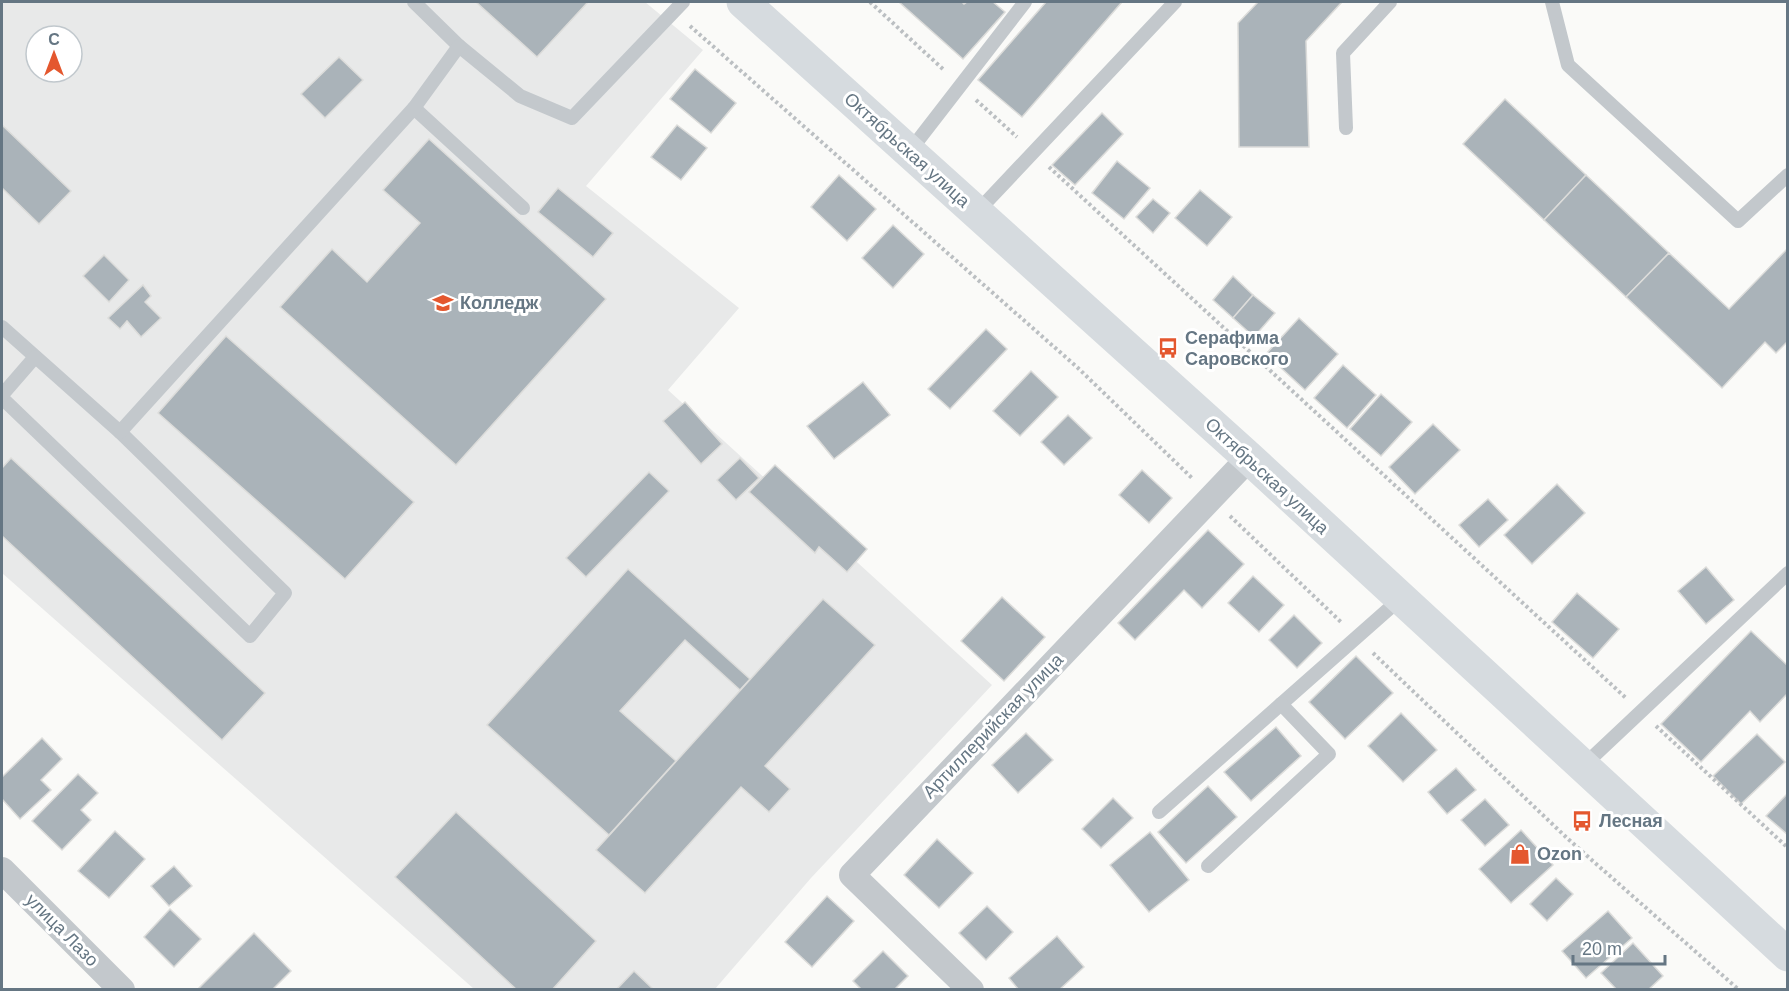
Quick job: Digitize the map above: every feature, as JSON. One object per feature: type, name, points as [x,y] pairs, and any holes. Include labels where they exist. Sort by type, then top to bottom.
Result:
[{"type":"main road","name":"Октябрьская улица","points":[[743,2],[1249,458],[1788,955]]},
{"type":"street","name":"Артиллерийская улица","points":[[971,990],[852,875],[1249,458]]},
{"type":"street","name":"улица Лазо","points":[[2,870],[122,990]]},
{"type":"lane","points":[[414,2],[459,46],[520,96],[572,118],[683,2]]},
{"type":"lane","points":[[909,152],[1025,2]]},
{"type":"lane","points":[[976,213],[1175,2]]},
{"type":"lane","points":[[1346,128],[1343,53],[1390,2]]},
{"type":"lane","points":[[1552,2],[1568,65],[1738,221],[1788,175]]},
{"type":"lane","points":[[120,432],[414,108],[459,46]]},
{"type":"lane","points":[[414,108],[524,208]]},
{"type":"lane","points":[[2,327],[120,432],[285,593],[250,636],[2,397],[35,357]]},
{"type":"lane","points":[[1582,766],[1788,573]]},
{"type":"lane","points":[[1159,812],[1400,599]]},
{"type":"lane","points":[[1208,866],[1329,754],[1281,704]]},
{"type":"path","points":[[870,2],[1788,848]]},
{"type":"shaded area","points":[[2,2],[645,2],[703,50],[586,186],[739,308],[668,390],[992,685],[811,878],[715,989],[474,989],[2,573]]},
{"type":"building","points":[[476,2],[588,2],[537,57]]},
{"type":"building","points":[[899,2],[962,2],[964,4],[993,2],[1005,12],[963,59]]},
{"type":"building","points":[[1046,2],[1122,2],[1022,117],[978,80]]},
{"type":"building","points":[[1258,2],[1342,2],[1306,41],[1309,147],[1239,147],[1238,23]]},
{"type":"building","points":[[339,57],[363,80],[325,118],[301,94]]},
{"type":"building","points":[[695,69],[736,103],[711,133],[670,99]]},
{"type":"building","points":[[1505,99],[1586,175],[1544,220],[1463,144]]},
{"type":"building","points":[[1102,113],[1123,134],[1075,185],[1052,165]]},
{"type":"building","points":[[2,125],[71,191],[39,224],[2,188]]},
{"type":"building","points":[[677,125],[707,148],[681,180],[651,157]]},
{"type":"building","name":"Колледж","points":[[429,139],[606,299],[456,465],[280,307],[332,249],[367,282],[420,223],[383,190]]},
{"type":"building","points":[[1117,161],[1150,188],[1124,219],[1092,193]]},
{"type":"building","points":[[839,175],[876,209],[847,241],[811,207]]},
{"type":"building","points":[[1586,175],[1669,253],[1626,297],[1544,220]]},
{"type":"building","points":[[558,188],[613,233],[593,257],[538,212]]},
{"type":"building","points":[[1200,190],[1232,217],[1207,246],[1175,218]]},
{"type":"building","points":[[1153,199],[1170,213],[1153,233],[1136,217]]},
{"type":"building","points":[[893,225],[924,254],[893,288],[862,258]]},
{"type":"building","points":[[1788,248],[1788,341],[1776,353],[1765,342],[1722,388],[1626,297],[1669,253],[1729,309]]},
{"type":"building","points":[[104,255],[129,280],[109,302],[83,276]]},
{"type":"building","points":[[1233,276],[1253,295],[1233,318],[1213,300]]},
{"type":"building","points":[[143,285],[151,296],[145,302],[161,318],[141,337],[127,321],[120,329],[108,318]]},
{"type":"building","points":[[1253,295],[1275,313],[1254,337],[1233,318]]},
{"type":"building","points":[[1299,318],[1338,354],[1305,390],[1266,354]]},
{"type":"building","points":[[986,329],[1007,349],[950,409],[928,389]]},
{"type":"building","points":[[226,336],[414,502],[345,579],[158,413]]},
{"type":"building","points":[[1343,365],[1376,395],[1347,428],[1314,398]]},
{"type":"building","points":[[1031,371],[1058,397],[1020,436],[993,411]]},
{"type":"building","points":[[863,382],[890,415],[834,459],[807,426]]},
{"type":"building","points":[[1381,394],[1412,422],[1381,456],[1350,429]]},
{"type":"building","points":[[685,402],[722,444],[701,464],[663,421]]},
{"type":"building","points":[[1068,415],[1092,438],[1064,465],[1041,442]]},
{"type":"building","points":[[1433,424],[1460,450],[1415,494],[1389,467]]},
{"type":"building","points":[[11,458],[265,693],[222,740],[2,536],[2,468]]},
{"type":"building","points":[[740,458],[759,478],[736,500],[717,480]]},
{"type":"building","points":[[775,465],[867,549],[847,572],[819,547],[815,553],[749,492]]},
{"type":"building","points":[[1142,470],[1172,498],[1149,523],[1119,495]]},
{"type":"building","points":[[649,472],[669,491],[586,577],[566,558]]},
{"type":"building","points":[[1557,484],[1585,513],[1532,564],[1504,535]]},
{"type":"building","points":[[1488,499],[1508,520],[1479,547],[1459,525]]},
{"type":"building","points":[[1208,530],[1244,564],[1202,608],[1184,590],[1135,640],[1118,623]]},
{"type":"building","points":[[1706,567],[1734,600],[1706,624],[1678,591]]},
{"type":"building","points":[[628,569],[750,679],[740,690],[685,640],[620,711],[676,761],[609,835],[487,725]]},
{"type":"building","points":[[1253,576],[1284,605],[1259,632],[1228,603]]},
{"type":"building","points":[[1577,593],[1619,629],[1593,658],[1552,622]]},
{"type":"building","points":[[1002,597],[1045,637],[1004,681],[961,641]]},
{"type":"building","points":[[823,599],[875,645],[765,766],[790,789],[769,812],[741,787],[645,893],[596,850]]},
{"type":"building","points":[[1294,615],[1322,643],[1297,668],[1269,640]]},
{"type":"building","points":[[1751,631],[1788,666],[1788,693],[1760,722],[1750,711],[1701,762],[1661,724]]},
{"type":"building","points":[[1356,656],[1393,693],[1345,739],[1309,702]]},
{"type":"building","points":[[1401,713],[1437,750],[1403,782],[1368,746]]},
{"type":"building","points":[[1276,727],[1301,756],[1251,801],[1224,772]]},
{"type":"building","points":[[1026,733],[1053,760],[1018,793],[992,765]]},
{"type":"building","points":[[1757,734],[1785,762],[1741,804],[1713,776]]},
{"type":"building","points":[[42,738],[62,759],[41,780],[51,790],[20,819],[2,799],[2,777]]},
{"type":"building","points":[[1456,768],[1476,790],[1447,814],[1428,792]]},
{"type":"building","points":[[78,774],[98,793],[81,810],[91,820],[62,850],[32,821]]},
{"type":"building","points":[[1208,786],[1237,817],[1186,863],[1158,832]]},
{"type":"building","points":[[1788,793],[1788,835],[1766,816]]},
{"type":"building","points":[[1113,798],[1133,818],[1101,848],[1082,829]]},
{"type":"building","points":[[1485,799],[1509,825],[1485,846],[1461,820]]},
{"type":"building","points":[[456,812],[596,941],[552,990],[517,990],[395,877]]},
{"type":"building","points":[[1521,830],[1553,865],[1511,903],[1479,869]]},
{"type":"building","points":[[115,831],[145,859],[109,898],[78,871]]},
{"type":"building","points":[[1150,832],[1189,880],[1149,912],[1110,865]]},
{"type":"building","points":[[937,839],[973,873],[939,908],[904,875]]},
{"type":"building","points":[[174,866],[192,886],[169,906],[151,886]]},
{"type":"building","points":[[1556,878],[1573,894],[1547,921],[1530,904]]},
{"type":"building","points":[[827,896],[854,921],[812,967],[785,942]]},
{"type":"building","points":[[987,906],[1013,932],[986,960],[959,933]]},
{"type":"building","points":[[170,909],[201,939],[174,967],[144,937]]},
{"type":"building","points":[[1608,911],[1632,938],[1586,978],[1562,951]]},
{"type":"building","points":[[254,933],[291,971],[272,990],[201,990],[199,988]]},
{"type":"building","points":[[1057,936],[1084,967],[1059,990],[1019,990],[1009,978]]},
{"type":"building","points":[[1633,943],[1663,976],[1648,990],[1617,990],[1601,973]]},
{"type":"building","points":[[883,951],[908,976],[894,990],[862,990],[853,981]]},
{"type":"building","points":[[634,971],[654,990],[616,990]]},
{"type":"place","name":"Колледж","points":[[443,303]]},
{"type":"place","name":"Серафима Саровского","points":[[1168,348]]},
{"type":"place","name":"Лесная","points":[[1582,821]]},
{"type":"place","name":"Ozon","points":[[1520,854]]}]
